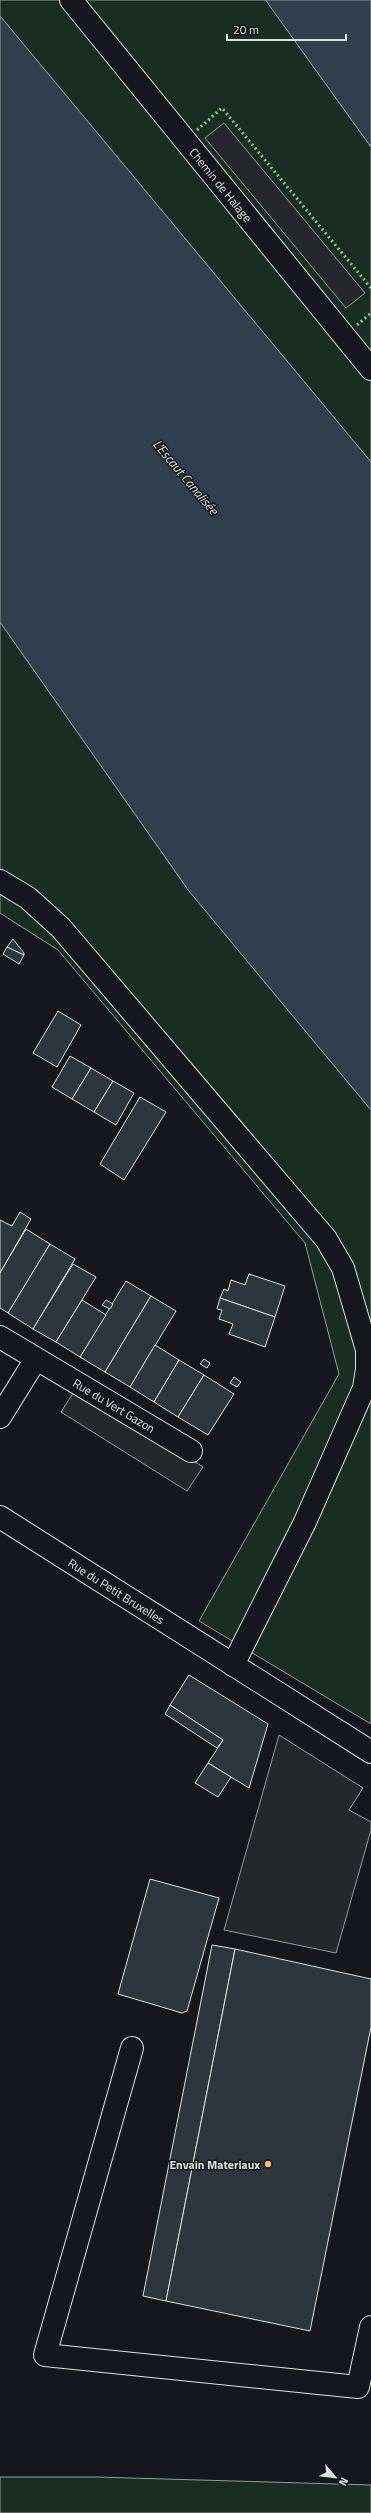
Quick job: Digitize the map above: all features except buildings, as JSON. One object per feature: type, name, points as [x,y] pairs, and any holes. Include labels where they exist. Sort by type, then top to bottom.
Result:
[{"type":"street","name":"Chemin de Halage","points":[[71,0],[371,369]]},
{"type":"street","points":[[0,881],[28,898],[61,928],[326,1239],[343,1268],[367,1350],[367,1369],[364,1388],[305,1522],[233,1665]]},
{"type":"street","name":"Rue du Vert Gazon","points":[[0,1337],[191,1451]]},
{"type":"street","points":[[0,1418],[36,1359]]},
{"type":"street","name":"Rue du Petit Bruxelles","points":[[0,1518],[371,1752]]},
{"type":"street","points":[[132,2048],[45,2355],[364,2387],[371,2327]]},
{"type":"green space","points":[[0,0],[266,0],[371,147],[371,462],[0,16]]},
{"type":"green space","points":[[0,622],[189,891],[371,1110],[371,1724],[199,1621],[339,1374],[305,1243],[58,950],[0,913]]},
{"type":"green space","points":[[0,2477],[96,2477],[371,2485],[371,2513],[0,2513]]},
{"type":"shaded area","points":[[224,123],[365,293],[346,308],[205,138]]},
{"type":"shaded area","points":[[77,1387],[203,1467],[187,1491],[61,1412]]},
{"type":"shaded area","points":[[279,1735],[363,1788],[349,1810],[371,1822],[371,1830],[336,1953],[224,1930]]},
{"type":"water","points":[[266,0],[371,0],[371,147],[269,5]]},
{"type":"water","name":"L'Escaut Canalisée","points":[[0,16],[371,462],[371,1110],[189,891],[0,622]]},
{"type":"hedge","points":[[197,130],[222,108],[371,288]]},
{"type":"hedge","points":[[357,325],[371,313]]},
{"type":"place","name":"Envain Materiaux","points":[[268,2164]]}]
